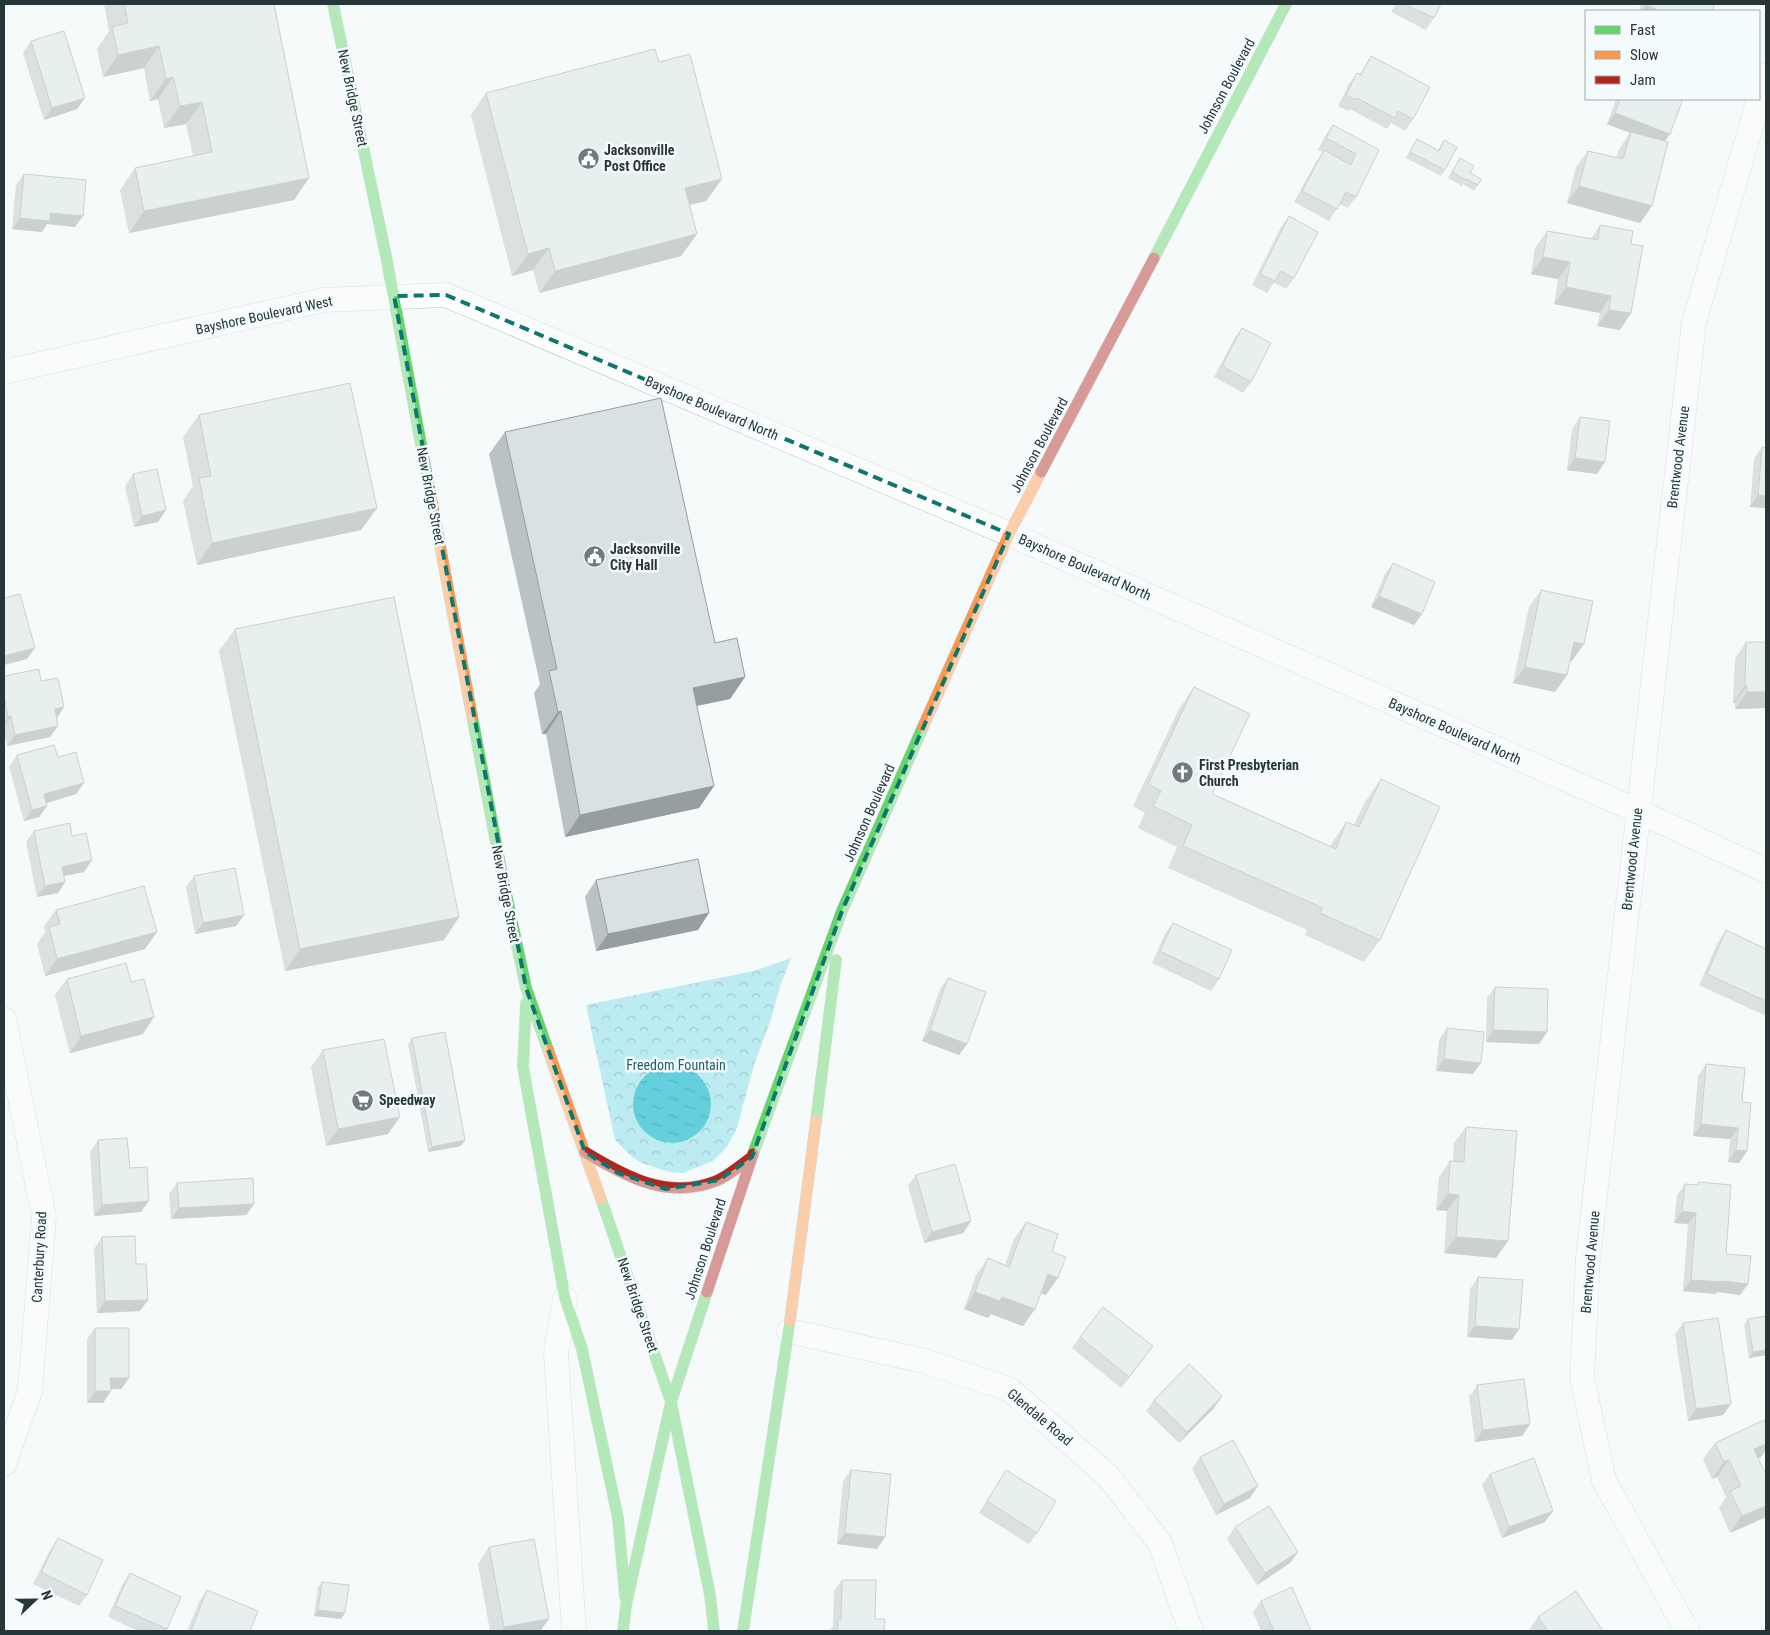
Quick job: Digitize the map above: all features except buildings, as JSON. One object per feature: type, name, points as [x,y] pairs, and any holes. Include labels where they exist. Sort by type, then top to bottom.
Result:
[{"type":"main road","name":"New Bridge Street","points":[[333,4],[394,296],[502,875],[526,988],[671,1402],[710,1595],[714,1631]]},
{"type":"main road","name":"Johnson Boulevard","points":[[626,1605],[671,1402],[752,1157],[842,911],[1009,534],[1286,4]]},
{"type":"main road","name":"Johnson Boulevard","points":[[743,1631],[789,1331],[842,911]]},
{"type":"main road","name":"New Bridge Street","points":[[526,988],[523,1067],[565,1299],[582,1349],[611,1479],[618,1518],[626,1605]]},
{"type":"main road","points":[[585,1152],[618,1173],[646,1184],[666,1189],[692,1188],[719,1180],[752,1157]]},
{"type":"main road","points":[[622,1631],[626,1605]]},
{"type":"street","name":"Brentwood Avenue","points":[[1760,96],[1766,75]]},
{"type":"street","name":"Brentwood Avenue","points":[[1687,1631],[1604,1480],[1582,1378],[1588,1257],[1694,322],[1759,100]]},
{"type":"street","name":"Bayshore Boulevard North","points":[[394,296],[446,295],[1009,534],[1638,812],[1766,871]]},
{"type":"street","name":"Bayshore Boulevard West","points":[[4,372],[324,300],[394,296]]},
{"type":"street","name":"Canterbury Road","points":[[4,1018],[44,1216],[30,1391],[4,1464]]},
{"type":"street","name":"New Bridge Street","points":[[565,1299],[556,1353],[560,1442],[574,1631]]},
{"type":"street","name":"Glendale Road","points":[[789,1331],[924,1361],[1009,1389],[1108,1476],[1160,1543],[1191,1631]]},
{"type":"highlighted area","points":[[446,295],[1009,534],[842,911],[752,1157],[719,1180],[666,1189],[618,1173],[585,1152],[526,988],[394,296]]},
{"type":"green space","name":"Freedom Fountain","points":[[791,958],[754,1065],[737,1128],[727,1147],[713,1161],[683,1173],[669,1172],[642,1163],[632,1157],[615,1140],[586,1005],[754,971]]},
{"type":"water","points":[[664,1065],[680,1065],[694,1071],[705,1082],[711,1096],[711,1112],[705,1126],[694,1137],[680,1143],[664,1143],[650,1137],[639,1126],[633,1112],[633,1096],[639,1082],[650,1071]]},
{"type":"traffic: fast","points":[[333,4],[386,256],[431,498]]},
{"type":"traffic: fast","points":[[1154,258],[1286,4]]},
{"type":"traffic: fast","points":[[472,716],[502,875],[526,988],[548,1050]]},
{"type":"traffic: fast","points":[[753,1154],[842,911],[923,727]]},
{"type":"traffic: fast","points":[[816,1121],[836,960]]},
{"type":"traffic: fast","points":[[526,1003],[523,1067],[565,1299],[582,1349],[618,1518],[625,1596]]},
{"type":"traffic: fast","points":[[601,1199],[671,1402],[710,1595],[714,1631]]},
{"type":"traffic: fast","points":[[623,1631],[626,1605],[671,1402],[707,1292]]},
{"type":"traffic: fast","points":[[743,1631],[790,1321]]},
{"type":"traffic: slow","points":[[923,727],[1009,534],[1041,472]]},
{"type":"traffic: slow","points":[[431,498],[472,716]]},
{"type":"traffic: slow","points":[[548,1050],[601,1199]]},
{"type":"traffic: slow","points":[[790,1321],[816,1121]]},
{"type":"traffic: jam","points":[[1041,472],[1154,258]]},
{"type":"traffic: jam","points":[[585,1152],[632,1177],[664,1187],[681,1188],[698,1186],[721,1179],[752,1157]]},
{"type":"traffic: jam","points":[[707,1292],[753,1154]]},
{"type":"place","name":"Jacksonville Post Office","points":[[588,158]]},
{"type":"place","name":"Jacksonville City Hall","points":[[594,557]]},
{"type":"place","name":"First Presbyterian Church","points":[[1183,773]]},
{"type":"place","name":"Speedway","points":[[363,1100]]}]
